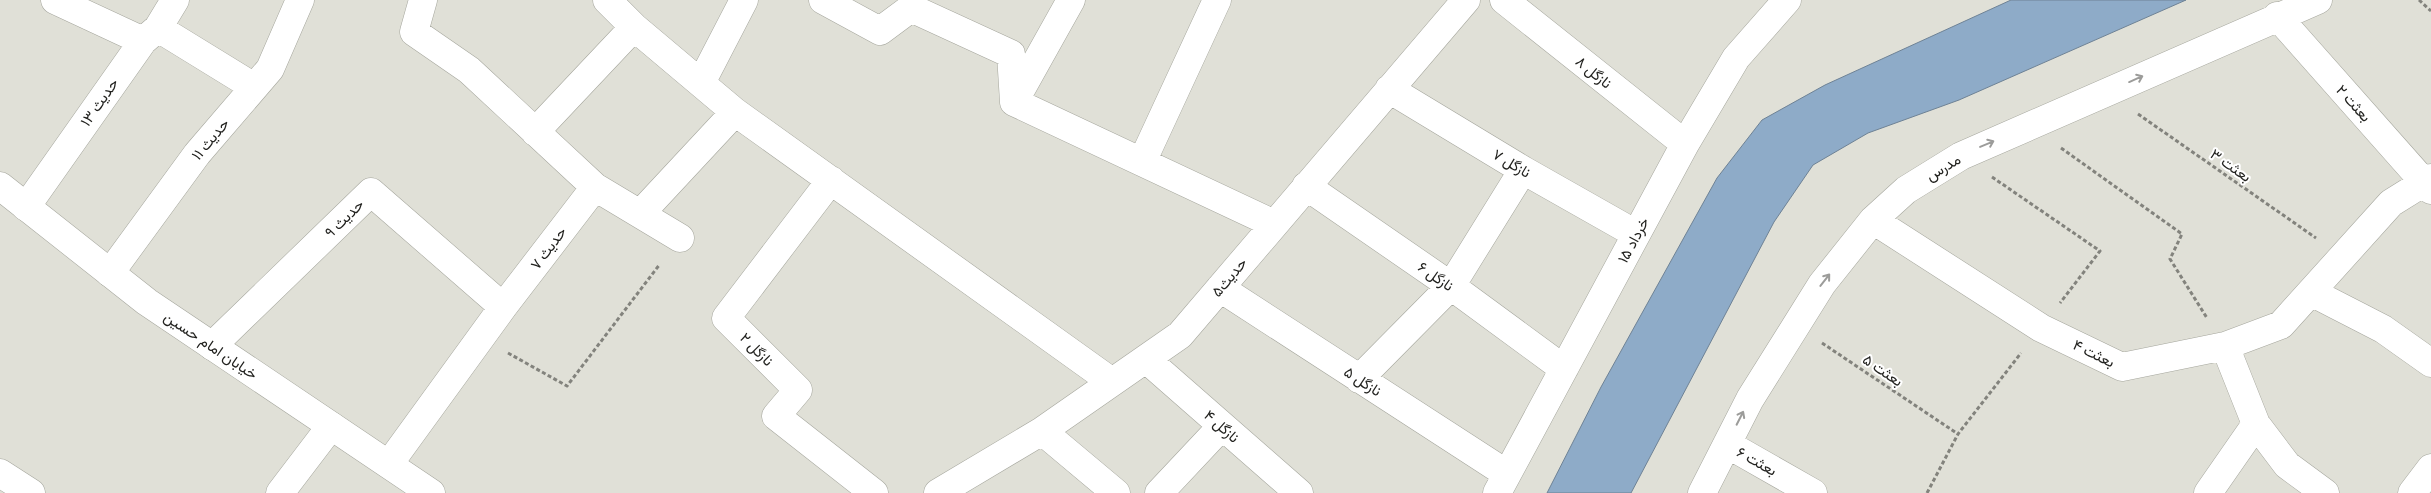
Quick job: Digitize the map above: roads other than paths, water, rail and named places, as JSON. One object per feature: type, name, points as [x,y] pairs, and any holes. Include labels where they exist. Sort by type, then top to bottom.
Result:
[{"type":"street","points":[[55,0],[91,8],[150,34],[254,87]]},
{"type":"street","name":"حدیث ۱۳","points":[[26,207],[175,0]]},
{"type":"street","name":"حدیث ۱۱","points":[[110,273],[197,154],[270,68],[300,0]]},
{"type":"street","points":[[422,0],[414,32],[469,70],[595,187],[680,238]]},
{"type":"street","points":[[607,0],[634,27],[735,112],[1112,382]]},
{"type":"street","points":[[701,83],[744,0]]},
{"type":"street","points":[[823,0],[880,31],[911,8],[1011,54],[1014,102]]},
{"type":"street","points":[[1014,102],[1071,0]]},
{"type":"street","points":[[1142,162],[1216,0]]},
{"type":"street","name":"حدیث۵","points":[[938,493],[1042,431],[1180,335],[1466,0]]},
{"type":"street","name":"نازگل ۸","points":[[1504,0],[1685,144]]},
{"type":"street","name":"۱۵ خرداد","points":[[1502,483],[1685,144],[1736,58],[1787,0]]},
{"type":"street","name":"مدرس","points":[[1702,493],[1750,399],[1794,324],[1822,284],[1873,220],[1906,190],[1961,156],[2277,16],[2318,0]]},
{"type":"street","name":"بعثت ۲","points":[[2277,16],[2429,183]]},
{"type":"street","points":[[535,132],[634,27]]},
{"type":"street","name":"نازگل ۷","points":[[1389,89],[1523,170],[1636,234]]},
{"type":"street","points":[[1014,102],[1274,224]]},
{"type":"street","points":[[640,214],[735,112]]},
{"type":"street","points":[[1359,378],[1451,286],[1523,170]]},
{"type":"street","name":"نازگل ۲","points":[[831,180],[726,318],[798,390],[776,416],[874,493]]},
{"type":"street","name":"بعثت ۴","points":[[1873,220],[2041,328],[2122,367],[2225,346],[2281,325],[2392,203],[2429,183]]},
{"type":"street","name":"خیابان امام حسین","points":[[0,186],[147,302],[431,493]]},
{"type":"street","name":"نازگل ۶","points":[[1306,186],[1451,286],[1564,369]]},
{"type":"street","name":"حدیث ۷","points":[[389,464],[503,307],[595,187]]},
{"type":"street","name":"حدیث ۹","points":[[212,346],[371,192],[503,307]]},
{"type":"street","name":"نازگل ۵","points":[[1220,288],[1359,378],[1502,483]]},
{"type":"street","points":[[2311,292],[2383,329],[2431,363]]},
{"type":"street","points":[[2225,346],[2256,424],[2287,465],[2325,493]]},
{"type":"street","name":"نازگل ۴","points":[[1146,359],[1299,493]]},
{"type":"street","points":[[2208,493],[2256,424]]},
{"type":"street","points":[[280,493],[331,426]]},
{"type":"street","points":[[1159,493],[1222,426]]},
{"type":"street","points":[[1042,431],[1116,493]]},
{"type":"street","name":"بعثت ۶","points":[[1727,444],[1813,493]]},
{"type":"street","points":[[2412,493],[2431,468]]},
{"type":"street","points":[[0,473],[31,493]]},
{"type":"water","points":[[2011,0],[2186,0],[1959,100],[1868,133],[1813,165],[1774,222],[1631,493],[1547,493],[1601,387],[1717,178],[1762,120],[1825,85]]}]
